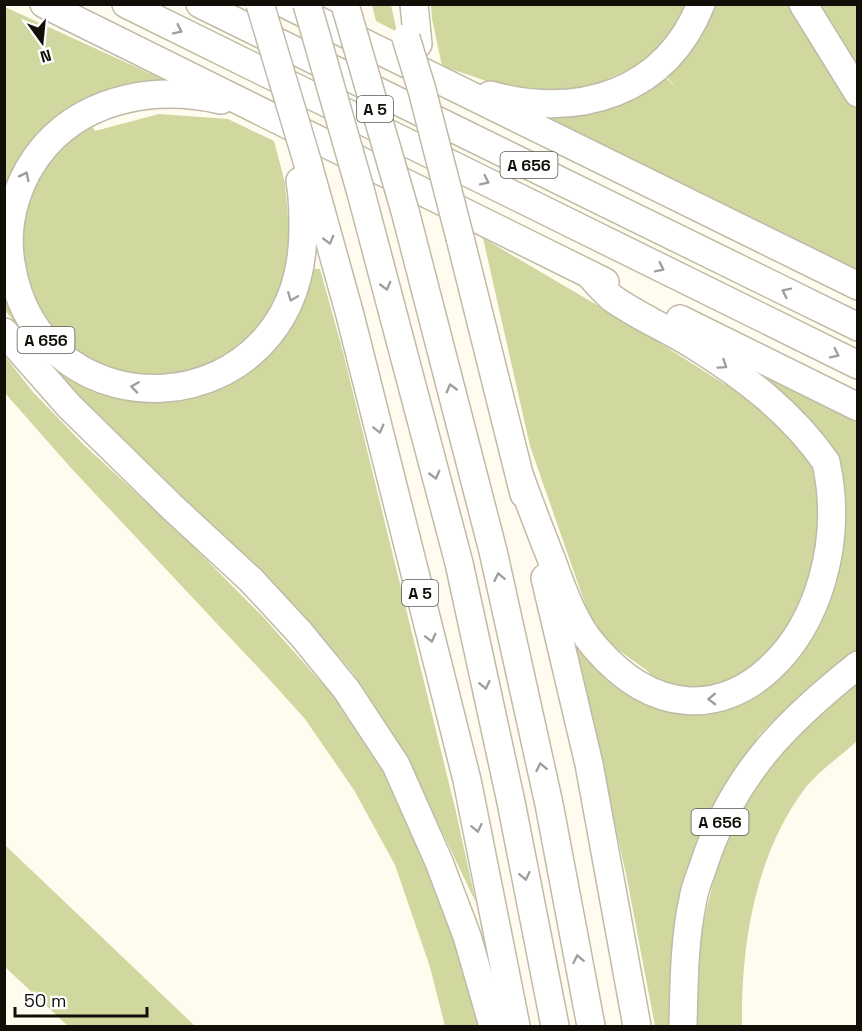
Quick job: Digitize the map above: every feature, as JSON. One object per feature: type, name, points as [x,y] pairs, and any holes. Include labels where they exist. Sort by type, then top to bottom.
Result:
[{"type":"highway","points":[[44,4],[858,407]]},
{"type":"highway","name":"A 656","points":[[126,4],[858,365]]},
{"type":"highway","name":"A 656","points":[[200,4],[858,327]]},
{"type":"highway","points":[[260,4],[291,112],[301,160]]},
{"type":"highway","points":[[285,4],[428,85],[858,286]]},
{"type":"highway","name":"A 5","points":[[307,4],[360,189],[459,564],[555,1026]]},
{"type":"highway","points":[[399,4],[428,85],[460,238],[590,764],[637,1026]]},
{"type":"highway","points":[[412,41],[414,4]]},
{"type":"highway","points":[[428,85],[539,105],[572,104],[599,98],[644,78],[662,64],[681,44],[701,4]]},
{"type":"highway","points":[[803,4],[858,93]]},
{"type":"highway","name":"A 5","points":[[345,6],[405,210],[493,551],[549,804],[591,1026]]},
{"type":"highway","name":"A 656","points":[[257,109],[196,96],[174,94],[129,98],[89,112],[70,123],[54,137],[27,171],[18,191],[9,233],[9,254],[13,276],[24,306],[40,334],[81,369],[111,382],[132,387],[153,389],[196,384],[235,366],[253,353],[274,329],[291,301],[298,281],[302,260],[301,160]]},
{"type":"highway","name":"A 5","points":[[301,160],[350,315],[467,780],[516,1026]]},
{"type":"highway","points":[[589,274],[612,297],[695,346],[758,389],[805,434],[827,463],[847,500],[855,532]]},
{"type":"highway","points":[[4,332],[69,406],[251,580],[301,634],[346,689],[396,765],[439,862],[468,936],[493,1026]]},
{"type":"highway","points":[[520,477],[560,583],[582,628],[609,662],[627,675],[666,694],[688,699],[710,700],[753,693],[773,685],[801,667]]},
{"type":"highway","name":"A 656","points":[[683,1026],[685,956],[693,897],[709,849],[729,802],[758,758],[830,687],[858,665]]},
{"type":"green space","points":[[372,5],[391,5],[397,32],[376,21]]},
{"type":"green space","points":[[431,5],[857,5],[857,272],[539,115],[612,109],[666,78],[677,88],[650,60],[583,90],[519,92],[442,66]]},
{"type":"green space","points":[[5,7],[175,85],[79,106],[95,131],[159,114],[228,119],[274,141],[285,183],[290,241],[304,296],[312,269],[320,269],[343,352],[456,812],[476,903],[404,752],[353,673],[300,611],[176,496],[49,367],[5,310]]},
{"type":"green space","points":[[483,238],[636,328],[726,385],[746,366],[857,423],[857,651],[811,685],[760,734],[724,790],[671,1026],[655,1026],[626,874],[573,639],[647,701],[649,672],[610,644],[590,618],[530,446]]},
{"type":"green space","points":[[4,355],[33,392],[84,445],[184,537],[265,619],[334,697],[387,777],[433,870],[483,1026],[445,1026],[430,967],[395,865],[354,790],[305,719],[71,468],[5,393]]},
{"type":"green space","points":[[857,684],[857,741],[806,787],[774,841],[763,870],[748,932],[744,963],[742,1026],[694,1026],[695,987],[703,927],[717,869],[739,816],[754,790],[791,742],[812,720]]},
{"type":"green space","points":[[5,845],[195,1026],[68,1026],[5,967]]}]
